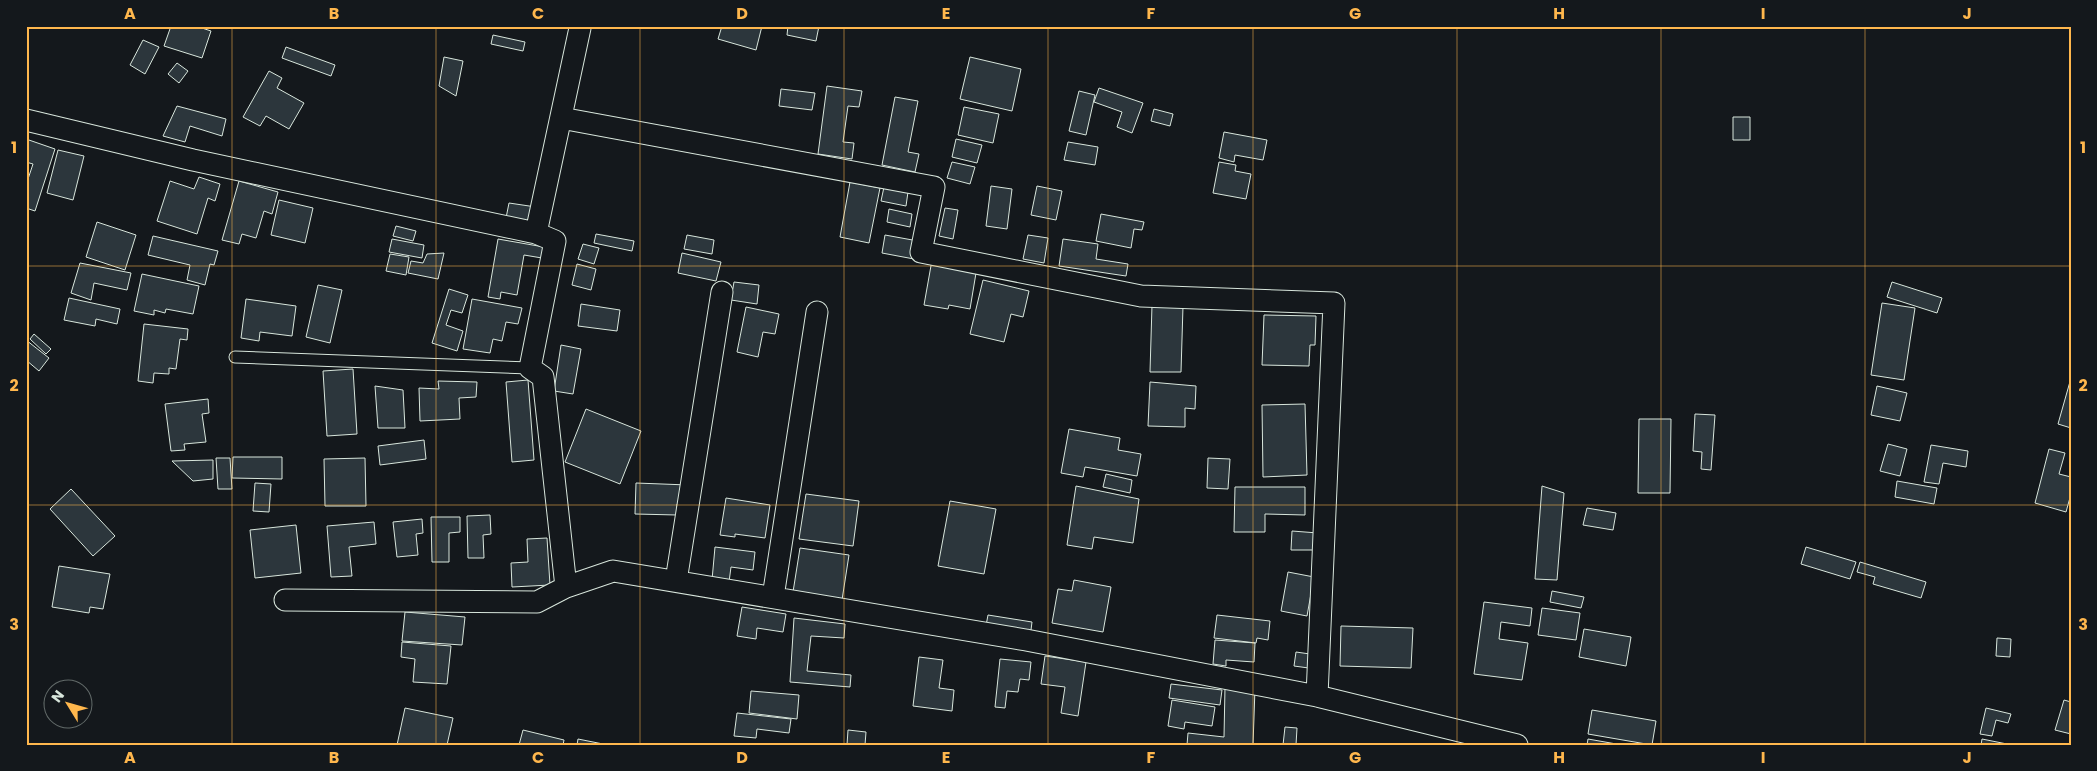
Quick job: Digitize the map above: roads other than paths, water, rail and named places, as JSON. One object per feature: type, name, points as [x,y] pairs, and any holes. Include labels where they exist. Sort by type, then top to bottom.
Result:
[{"type":"street","points":[[536,233],[580,28]]},
{"type":"street","points":[[561,118],[934,187],[921,252],[1141,296],[1334,303],[1317,696]]},
{"type":"street","points":[[26,120],[193,160],[536,233],[555,241],[530,368],[543,377],[566,587]]},
{"type":"street","points":[[676,581],[722,292]]},
{"type":"street","points":[[773,597],[817,312]]},
{"type":"street","points":[[285,600],[537,602],[566,587],[613,571],[1026,640],[1317,696],[1517,745]]},
{"type":"lane","points":[[235,357],[530,368]]}]
